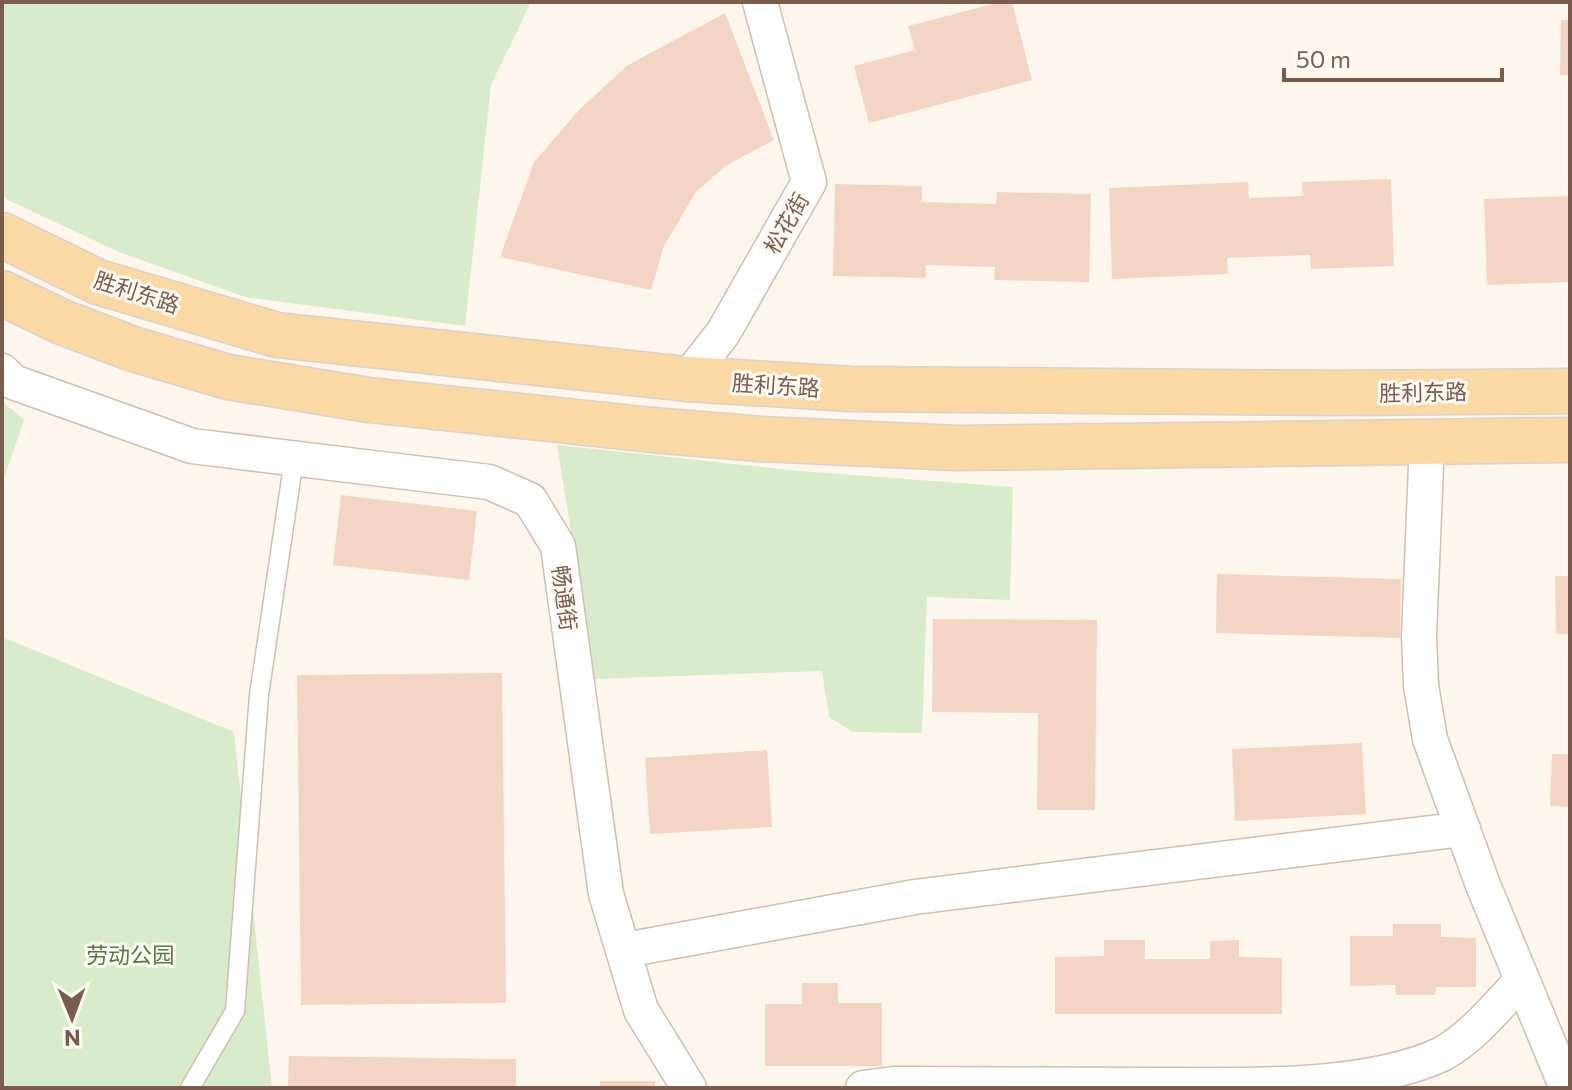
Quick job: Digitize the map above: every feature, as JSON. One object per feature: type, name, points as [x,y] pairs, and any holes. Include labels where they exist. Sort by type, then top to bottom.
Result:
[{"type":"main road","name":"胜利东路","points":[[2,235],[98,282],[277,335],[687,379],[851,389],[1321,393],[1570,391]]},
{"type":"main road","points":[[2,293],[62,322],[133,349],[228,377],[369,400],[652,430],[761,439],[957,448],[1570,440]]},
{"type":"street","name":"松花街","points":[[687,379],[723,333],[809,182],[760,2]]},
{"type":"street","name":"畅通街","points":[[2,371],[13,382],[192,446],[489,482],[530,500],[558,546],[606,894],[641,1010],[689,1088]]},
{"type":"street","points":[[1427,441],[1419,636],[1421,685],[1430,739],[1522,980],[1567,1088]]},
{"type":"street","points":[[625,950],[915,897],[1463,829]]},
{"type":"street","points":[[863,1088],[894,1084],[1262,1085],[1369,1080],[1400,1072],[1442,1054],[1468,1036],[1522,980]]},
{"type":"lane","points":[[190,1088],[235,1011],[259,695],[294,459]]},
{"type":"green space","points":[[2,2],[531,2],[491,85],[465,326],[245,297],[119,252],[6,199],[2,194]]},
{"type":"green space","points":[[2,401],[24,420],[2,484]]},
{"type":"green space","points":[[557,445],[799,471],[1013,487],[1010,600],[927,597],[922,733],[853,732],[829,717],[822,671],[595,679]]},
{"type":"green space","name":"劳动公园","points":[[2,637],[234,732],[272,1088],[2,1088]]},
{"type":"building","points":[[1001,2],[1012,2],[1032,80],[869,123],[854,66],[915,50],[908,26]]},
{"type":"building","points":[[725,13],[774,140],[727,165],[696,192],[664,246],[651,290],[500,257],[534,162],[580,109],[628,65]]},
{"type":"building","points":[[1561,20],[1570,20],[1570,75],[1560,75]]},
{"type":"building","points":[[1391,179],[1394,266],[1311,269],[1310,255],[1227,258],[1228,274],[1112,279],[1109,188],[1248,182],[1249,198],[1303,196],[1302,182]]},
{"type":"building","points":[[835,184],[922,186],[922,202],[996,204],[997,192],[1091,194],[1089,282],[994,280],[995,267],[926,265],[926,278],[833,276]]},
{"type":"building","points":[[1570,196],[1570,282],[1487,285],[1484,199]]},
{"type":"building","points":[[341,495],[477,511],[469,580],[333,565]]},
{"type":"building","points":[[1217,574],[1401,579],[1400,638],[1216,633]]},
{"type":"building","points":[[1555,576],[1570,576],[1570,634],[1556,634]]},
{"type":"building","points":[[933,619],[1097,620],[1095,810],[1037,810],[1038,713],[932,712]]},
{"type":"building","points":[[502,673],[506,1003],[301,1005],[297,675]]},
{"type":"building","points":[[1362,743],[1366,814],[1235,821],[1232,749]]},
{"type":"building","points":[[767,750],[772,827],[650,834],[645,758]]},
{"type":"building","points":[[1552,754],[1570,754],[1570,807],[1550,806]]},
{"type":"building","points":[[1393,924],[1441,924],[1441,937],[1476,938],[1476,987],[1436,987],[1435,995],[1396,995],[1395,985],[1350,986],[1350,936],[1393,936]]},
{"type":"building","points":[[1104,940],[1145,940],[1145,959],[1210,959],[1210,941],[1239,940],[1239,957],[1282,958],[1282,1014],[1055,1014],[1055,957],[1104,956]]},
{"type":"building","points":[[802,983],[838,983],[838,1003],[882,1003],[882,1066],[765,1066],[765,1004],[802,1004]]},
{"type":"building","points":[[289,1056],[516,1059],[516,1088],[288,1088]]},
{"type":"building","points":[[600,1081],[655,1081],[655,1088],[600,1088]]}]
